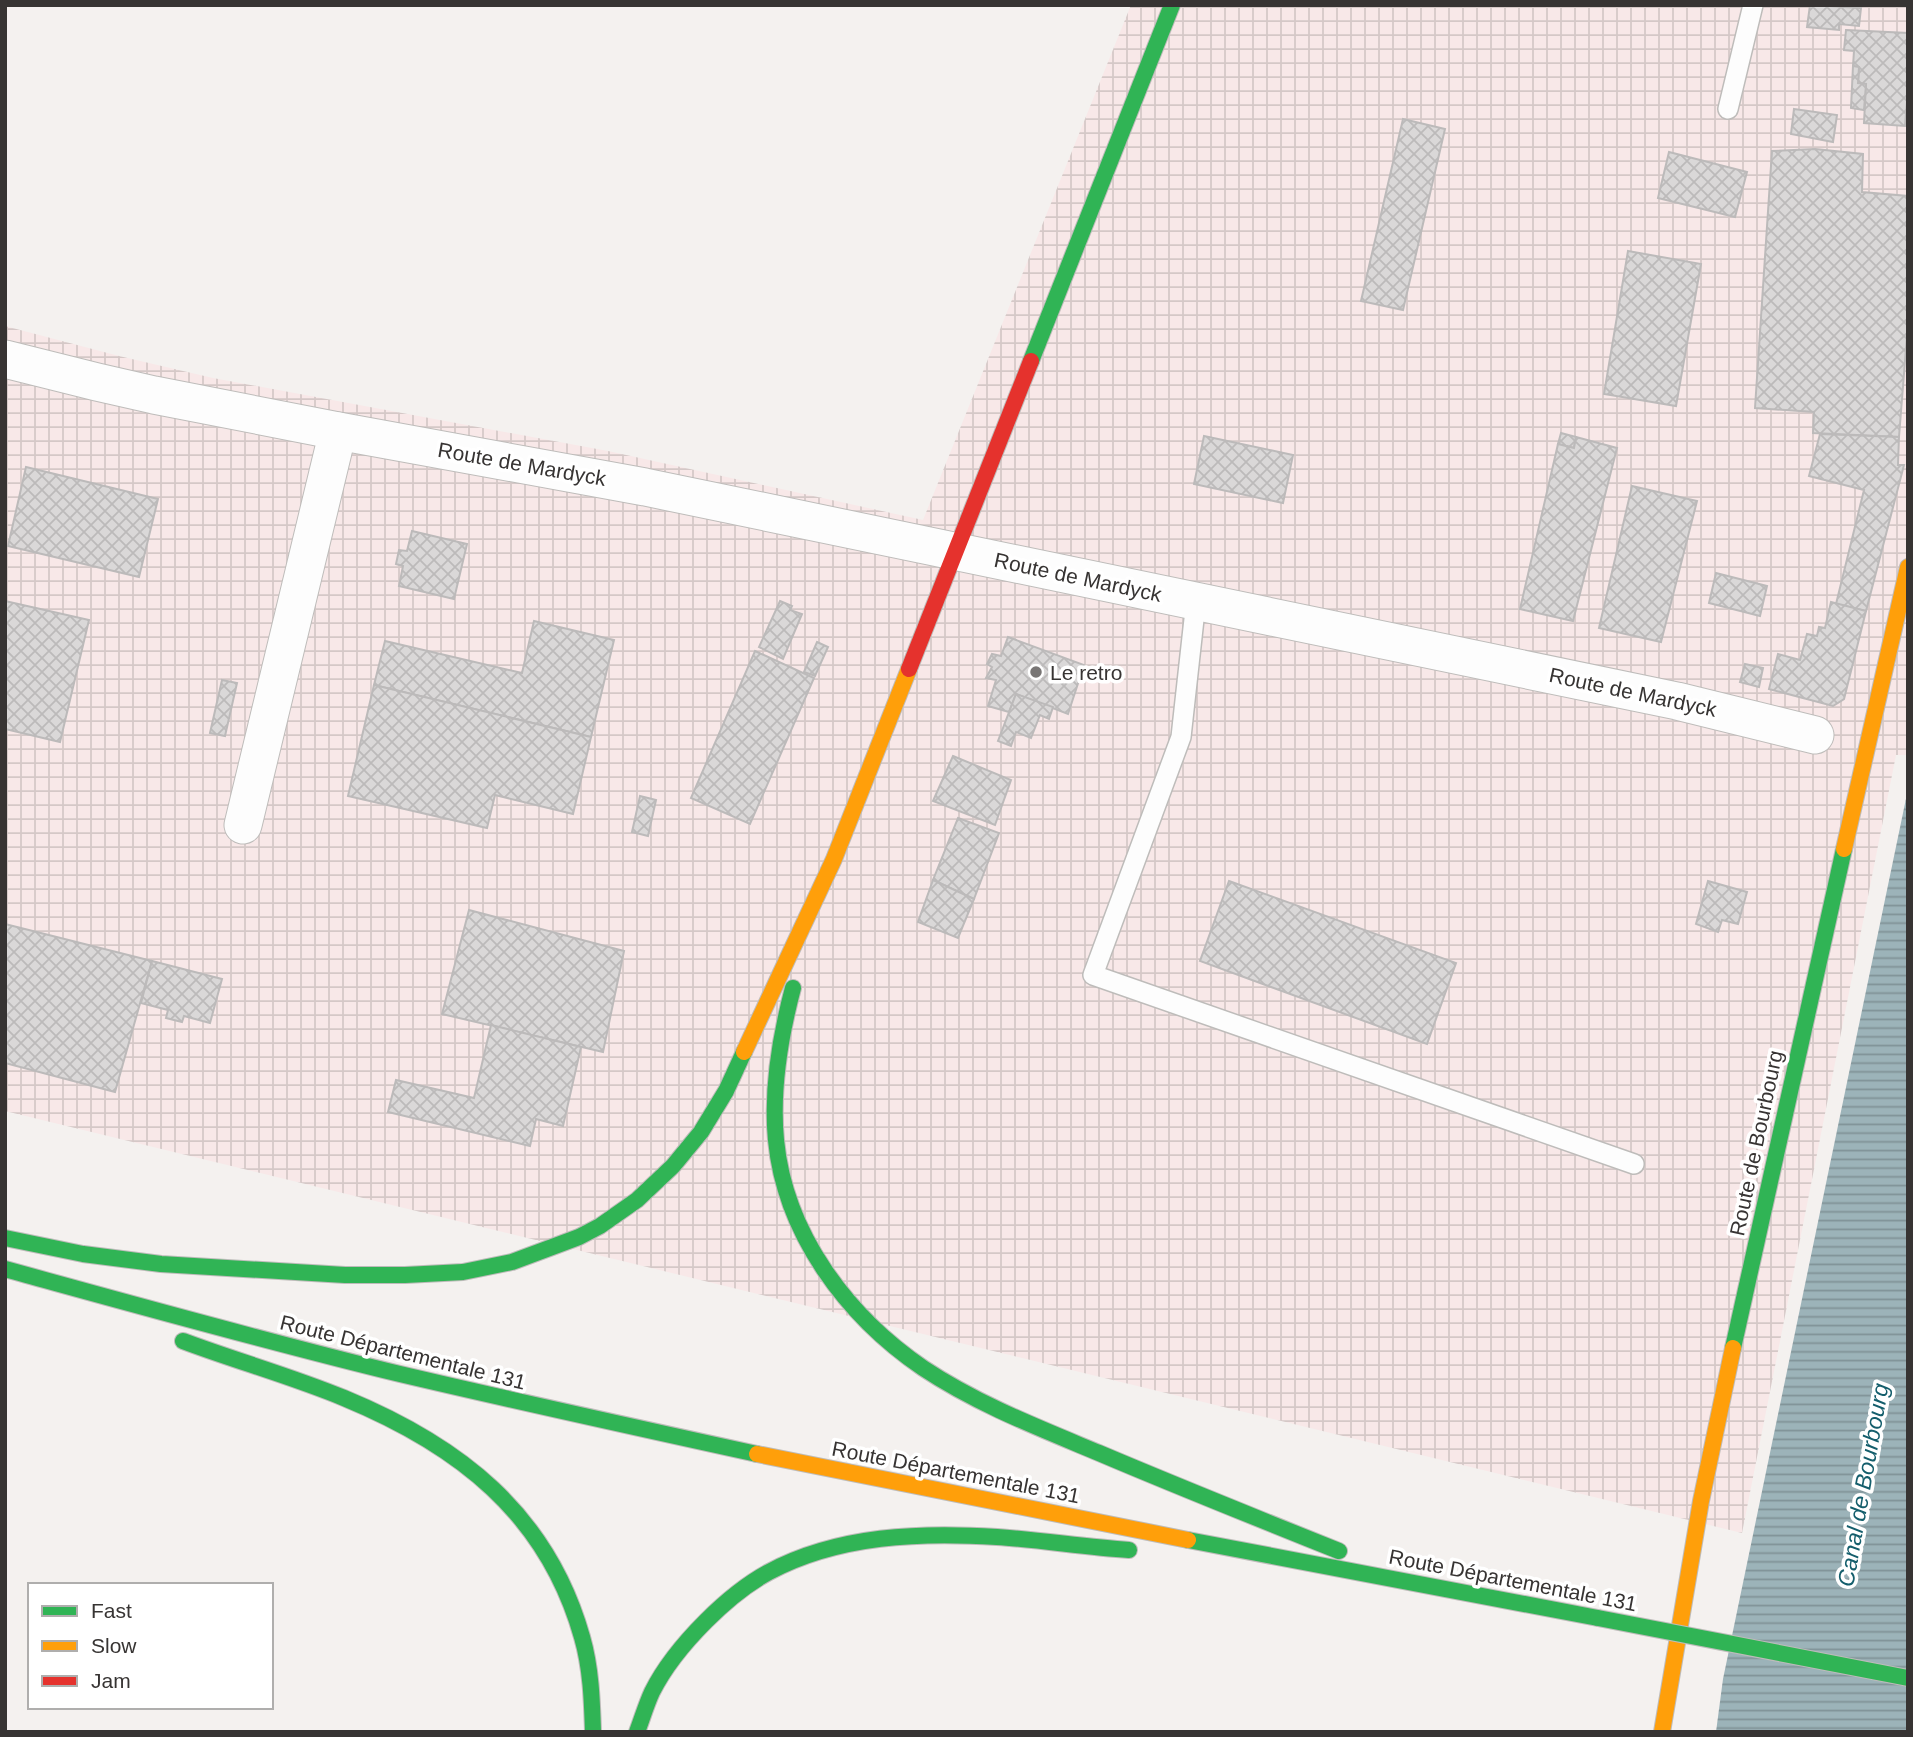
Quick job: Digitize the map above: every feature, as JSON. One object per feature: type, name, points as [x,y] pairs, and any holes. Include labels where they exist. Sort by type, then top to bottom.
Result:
[{"type":"main road","points":[[5,1238],[136,1262],[323,1275],[375,1276],[463,1272],[488,1268],[536,1254],[579,1237],[637,1200],[673,1166],[701,1132],[726,1091],[834,859],[1172,5]]},
{"type":"main road","name":"Route de Bourbourg","points":[[1662,1732],[1713,1441],[1800,1039],[1908,567]]},
{"type":"main road","points":[[834,859],[786,1016],[777,1070],[775,1117],[779,1162],[793,1207],[812,1249],[850,1303],[883,1338],[921,1366],[951,1385],[1013,1416],[1308,1539],[1376,1565],[1457,1591]]},
{"type":"main road","points":[[5,1270],[128,1320]]},
{"type":"main road","name":"Route Départementale 131","points":[[5,1270],[262,1340],[514,1401],[778,1458],[1908,1678]]},
{"type":"main road","points":[[165,1334],[369,1409],[440,1446],[496,1489],[541,1541],[569,1596],[587,1660],[593,1732]]},
{"type":"main road","points":[[637,1732],[663,1673],[674,1656],[704,1623],[742,1589],[771,1571],[802,1557],[852,1544],[926,1536],[1002,1537],[1154,1551],[1272,1556]]},
{"type":"street","name":"Route de Mardyck","points":[[5,359],[124,388],[338,431],[645,487],[1196,601],[1677,701],[1815,735]]},
{"type":"street","points":[[243,825],[338,431]]},
{"type":"lane","points":[[1728,109],[1753,5]]},
{"type":"lane","points":[[1196,601],[1181,737],[1093,975],[1634,1164]]},
{"type":"shaded area","points":[[1131,5],[1908,5],[1908,755],[1896,755],[1742,1533],[5,1111],[5,326],[213,378],[608,451],[923,520]]},
{"type":"water","name":"Canal de Bourbourg","points":[[1908,789],[1908,1732],[1716,1732],[1723,1679]]},
{"type":"building","points":[[1810,5],[1861,8],[1859,26],[1839,24],[1839,30],[1807,27]]},
{"type":"building","points":[[1846,30],[1908,33],[1905,126],[1864,123],[1866,84],[1858,83],[1859,67],[1853,66],[1854,51],[1844,50]]},
{"type":"building","points":[[1853,66],[1859,67],[1858,83],[1866,84],[1864,110],[1851,108]]},
{"type":"building","points":[[1794,109],[1837,115],[1833,142],[1791,134]]},
{"type":"building","points":[[1403,119],[1445,129],[1403,310],[1361,301]]},
{"type":"building","points":[[1815,149],[1863,154],[1862,192],[1908,196],[1908,323],[1899,437],[1813,433],[1814,412],[1755,408],[1772,151]]},
{"type":"building","points":[[1669,152],[1747,172],[1735,217],[1658,198]]},
{"type":"building","points":[[1628,251],[1701,264],[1676,406],[1604,394]]},
{"type":"building","points":[[1561,433],[1576,437],[1574,448],[1558,444]]},
{"type":"building","points":[[1820,434],[1899,437],[1898,465],[1904,465],[1866,611],[1836,604],[1864,490],[1809,476]]},
{"type":"building","points":[[1204,436],[1293,455],[1283,503],[1194,484]]},
{"type":"building","points":[[1576,437],[1617,448],[1573,621],[1520,609],[1558,444],[1574,448]]},
{"type":"building","points":[[26,467],[158,499],[139,577],[8,546]]},
{"type":"building","points":[[1632,486],[1697,501],[1661,642],[1599,628]]},
{"type":"building","points":[[412,531],[467,544],[454,599],[399,586],[403,566],[396,564],[399,550],[407,551]]},
{"type":"building","points":[[1716,573],[1767,586],[1760,616],[1709,603]]},
{"type":"building","points":[[5,601],[89,620],[60,742],[5,729]]},
{"type":"building","points":[[780,601],[792,606],[790,610],[802,614],[783,659],[759,647]]},
{"type":"building","points":[[1831,602],[1866,611],[1844,699],[1833,706],[1769,689],[1778,654],[1800,660],[1807,634],[1817,636],[1819,627],[1825,628]]},
{"type":"building","points":[[534,621],[614,640],[591,737],[374,685],[385,641],[522,673]]},
{"type":"building","name":"Le retro","points":[[1008,637],[1084,665],[1068,714],[1016,694],[1009,712],[988,706],[996,680],[986,678],[992,667],[987,664],[992,654],[1001,656]]},
{"type":"building","points":[[817,642],[828,647],[815,676],[804,672]]},
{"type":"building","points":[[755,651],[814,678],[750,824],[691,798]]},
{"type":"building","points":[[1745,664],[1763,668],[1759,687],[1740,682]]},
{"type":"building","points":[[222,680],[237,683],[225,736],[210,733]]},
{"type":"building","points":[[374,685],[591,737],[573,814],[495,795],[487,828],[348,796]]},
{"type":"building","points":[[1016,694],[1053,707],[1049,719],[1040,715],[1031,738],[1016,732],[1011,746],[998,741]]},
{"type":"building","points":[[953,756],[1011,780],[995,825],[933,801]]},
{"type":"building","points":[[640,796],[656,800],[648,836],[632,832]]},
{"type":"building","points":[[958,818],[999,833],[974,899],[933,880]]},
{"type":"building","points":[[933,880],[974,899],[958,938],[918,922]]},
{"type":"building","points":[[1229,881],[1456,963],[1427,1044],[1200,961]]},
{"type":"building","points":[[1708,881],[1747,892],[1738,924],[1722,920],[1718,932],[1696,924]]},
{"type":"building","points":[[469,910],[624,951],[603,1052],[442,1014]]},
{"type":"building","points":[[5,924],[152,961],[115,1092],[5,1063]]},
{"type":"building","points":[[152,961],[222,979],[210,1023],[184,1016],[182,1022],[166,1018],[168,1010],[141,1003]]},
{"type":"building","points":[[491,1025],[581,1047],[563,1126],[536,1119],[530,1146],[388,1112],[396,1080],[474,1098]]},
{"type":"traffic: fast","points":[[1031,361],[1172,5]]},
{"type":"traffic: fast","points":[[1733,1348],[1844,849]]},
{"type":"traffic: fast","points":[[793,988],[784,1025],[776,1082],[776,1140],[782,1175],[806,1240],[824,1270],[869,1324],[923,1368],[987,1404],[1129,1466],[1339,1551]]},
{"type":"traffic: fast","points":[[5,1238],[83,1254],[161,1264],[345,1275],[463,1272],[512,1262],[579,1237],[637,1200],[673,1166],[701,1132],[726,1091],[744,1052]]},
{"type":"traffic: fast","points":[[5,1269],[400,1374],[757,1454]]},
{"type":"traffic: fast","points":[[183,1341],[324,1390],[386,1417],[460,1462],[493,1489],[521,1519],[546,1554],[566,1593],[582,1637],[587,1660],[593,1732]]},
{"type":"traffic: fast","points":[[637,1732],[657,1682],[691,1637],[720,1607],[744,1588],[795,1560],[851,1543],[939,1535],[997,1537],[1129,1550]]},
{"type":"traffic: fast","points":[[1188,1540],[1598,1618]]},
{"type":"traffic: fast","points":[[1598,1618],[1908,1678]]},
{"type":"traffic: slow","points":[[1844,849],[1908,567]]},
{"type":"traffic: slow","points":[[744,1052],[834,859],[909,669]]},
{"type":"traffic: slow","points":[[1662,1732],[1701,1501],[1733,1348]]},
{"type":"traffic: slow","points":[[757,1454],[1188,1540]]},
{"type":"traffic: jam","points":[[909,669],[1031,361]]},
{"type":"place","name":"Le retro","points":[[1036,672]]}]
